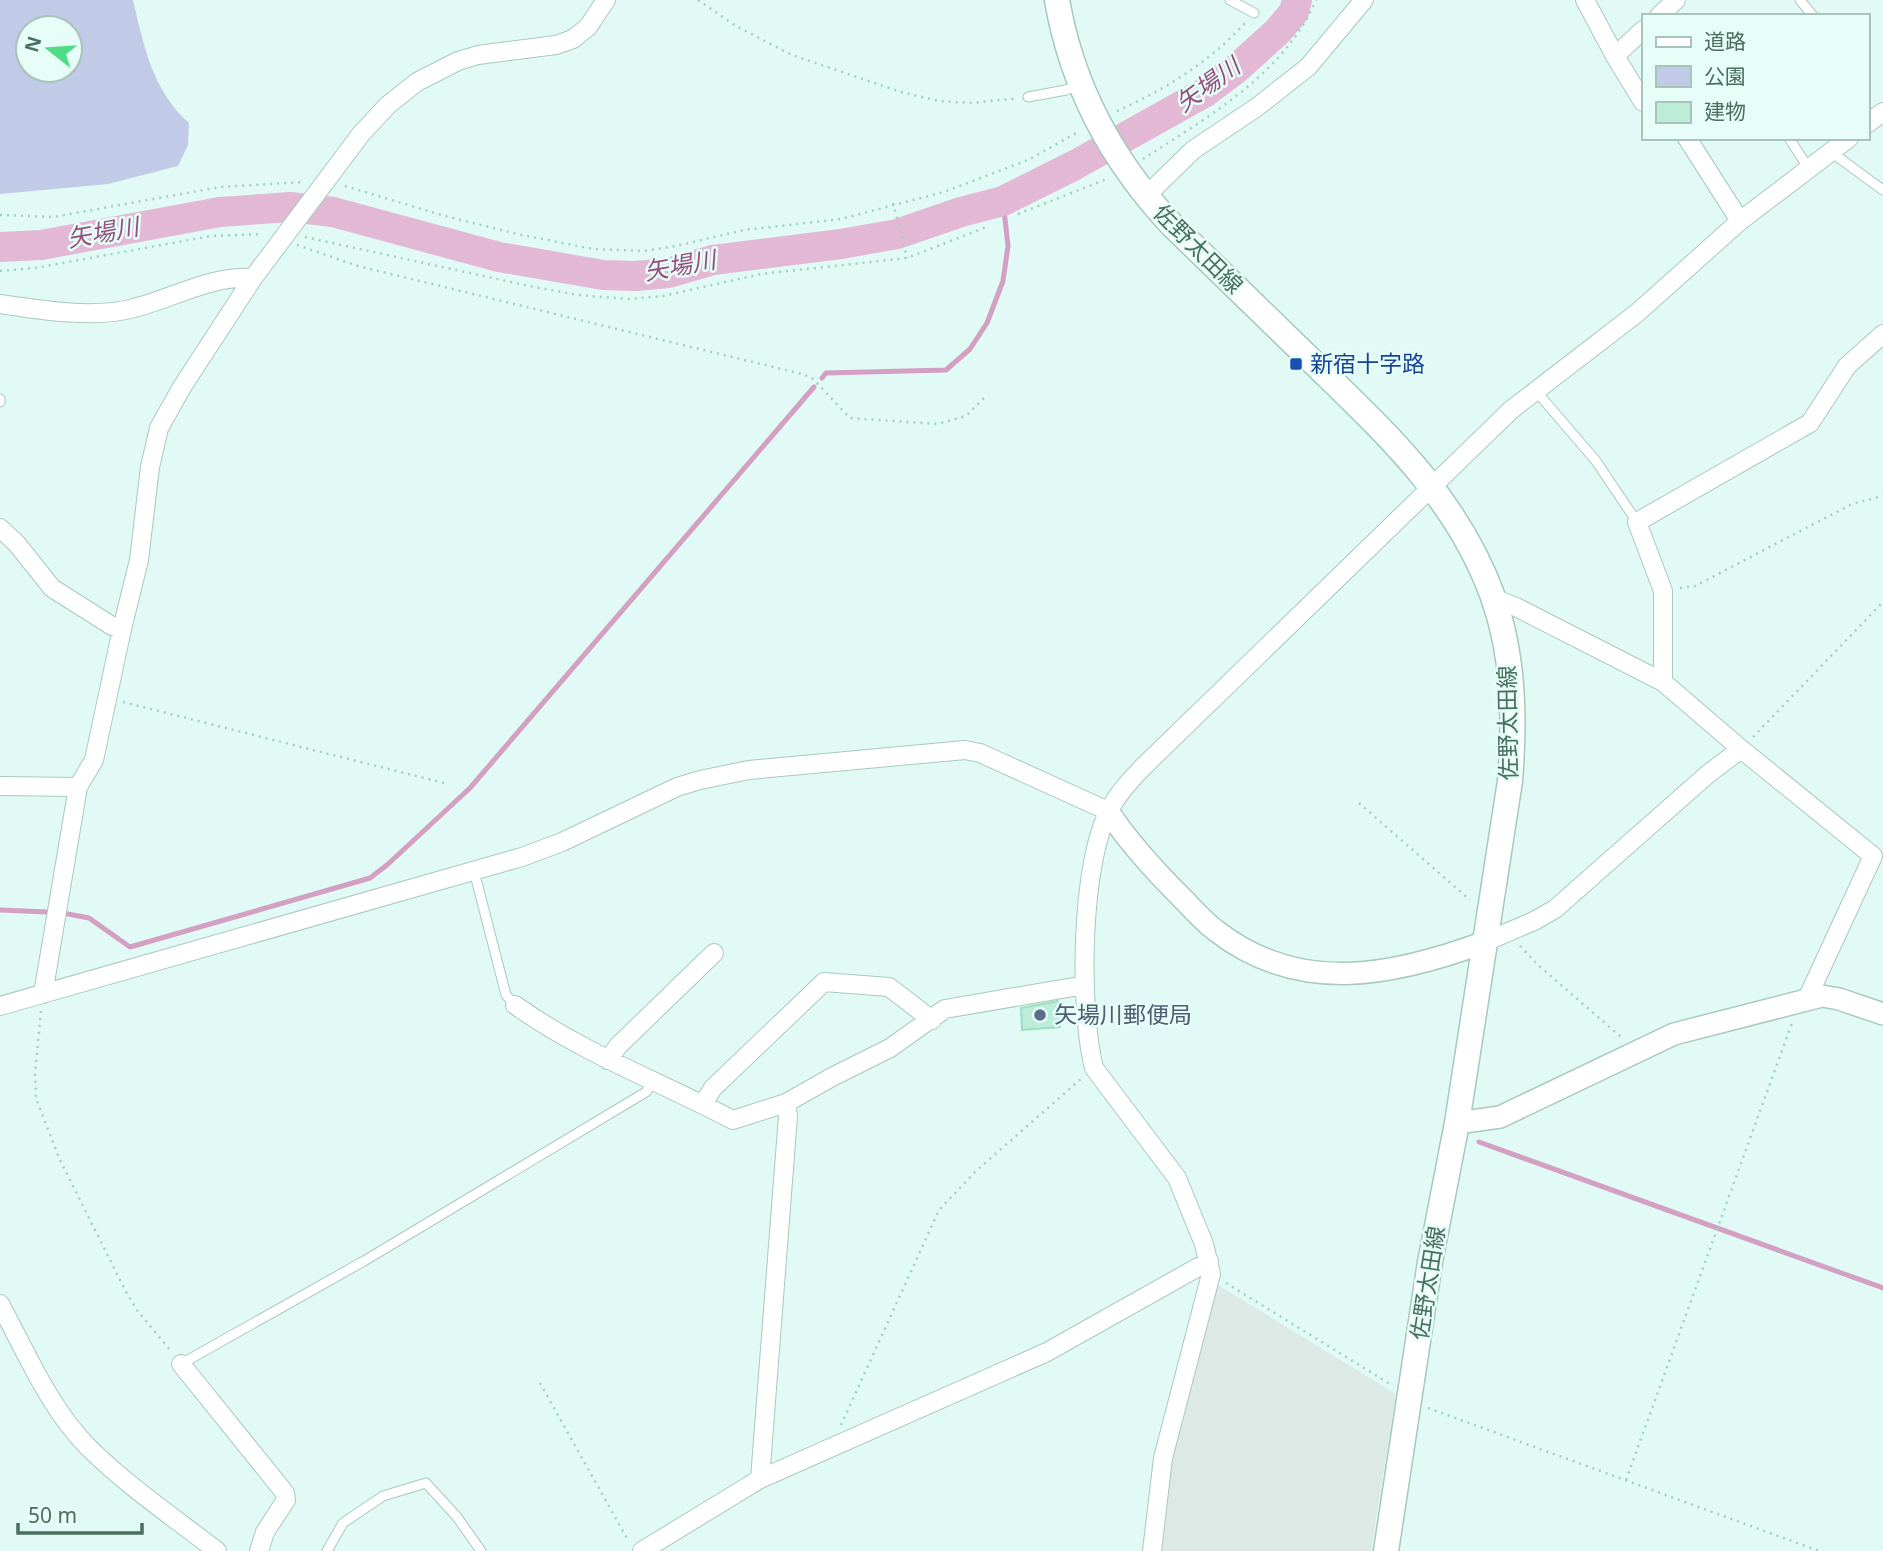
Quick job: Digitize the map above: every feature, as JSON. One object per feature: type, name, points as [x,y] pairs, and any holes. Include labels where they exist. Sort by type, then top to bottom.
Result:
[{"type":"main road","name":"佐野太田線","points":[[1057,0],[1063,36],[1080,84],[1098,124],[1145,197],[1384,431],[1432,485],[1466,541],[1493,598],[1504,638],[1512,686],[1513,746],[1510,781],[1457,1123],[1430,1262],[1385,1551]]},
{"type":"street","points":[[43,994],[78,787],[94,760],[139,560],[150,467],[159,428],[182,387],[286,232],[370,124],[388,105],[417,82],[458,61],[478,55],[543,47],[573,39],[588,27],[606,0]]},
{"type":"street","points":[[1145,197],[1193,150],[1257,107],[1308,67],[1364,0]]},
{"type":"street","points":[[1585,0],[1642,100]]},
{"type":"street","points":[[1661,14],[1676,0]]},
{"type":"street","points":[[1615,56],[1642,31]]},
{"type":"street","points":[[1688,140],[1740,221]]},
{"type":"street","points":[[1152,1551],[1163,1458],[1210,1268],[1177,1178],[1094,1068],[1090,1049],[1086,985],[1087,909],[1091,871],[1108,811],[1143,767],[1511,411],[1637,313],[1740,221],[1846,140]]},
{"type":"street","points":[[0,304],[114,313],[222,279],[253,278]]},
{"type":"street","points":[[1663,682],[1663,591],[1637,522],[1810,423],[1847,366],[1883,334]]},
{"type":"street","points":[[0,528],[17,544],[52,588],[112,626],[122,629]]},
{"type":"street","points":[[1493,598],[1516,607],[1663,682],[1874,856],[1802,1002]]},
{"type":"street","points":[[0,1006],[522,857],[562,842],[688,784],[749,770],[965,750],[980,753],[1108,811],[1146,862],[1215,930],[1245,950],[1269,962],[1316,973],[1384,972],[1485,942],[1555,909],[1708,774],[1741,749]]},
{"type":"street","points":[[0,786],[78,787]]},
{"type":"street","points":[[608,1060],[618,1046],[715,953]]},
{"type":"street","points":[[703,1104],[713,1088],[824,982],[889,987],[932,1020]]},
{"type":"street","points":[[515,1006],[608,1060],[733,1120],[786,1103],[890,1048],[945,1009],[1086,985]]},
{"type":"street","points":[[1457,1123],[1500,1117],[1674,1034],[1822,996],[1883,1014]]},
{"type":"street","points":[[760,1479],[788,1116],[786,1103]]},
{"type":"street","points":[[642,1551],[760,1479],[1047,1352],[1210,1268]]},
{"type":"street","points":[[0,1304],[56,1406],[86,1445],[217,1551]]},
{"type":"street","points":[[181,1364],[285,1493],[286,1500],[265,1532],[259,1551]]},
{"type":"lane","points":[[1230,0],[1254,13]]},
{"type":"lane","points":[[1800,0],[1811,14]]},
{"type":"lane","points":[[1028,97],[1066,90],[1080,84]]},
{"type":"lane","points":[[1790,140],[1809,169]]},
{"type":"lane","points":[[1831,152],[1883,190]]},
{"type":"lane","points":[[1536,391],[1596,461],[1637,522]]},
{"type":"lane","points":[[474,871],[506,995],[515,1006]]},
{"type":"lane","points":[[181,1364],[411,1233],[646,1092],[653,1081]]},
{"type":"lane","points":[[327,1551],[343,1523],[383,1496],[426,1483],[457,1517],[481,1551]]},
{"type":"path","points":[[698,0],[736,26],[774,47],[901,92],[939,101],[972,103],[1028,97]]},
{"type":"path","points":[[1018,214],[1124,167],[1251,86],[1275,62],[1294,37],[1316,0]]},
{"type":"path","points":[[0,215],[53,217],[220,187],[322,184],[517,234],[593,249],[644,251],[676,246],[744,230],[841,219],[944,191],[1002,171],[1159,92],[1230,41],[1254,13]]},
{"type":"path","points":[[893,204],[907,255]]},
{"type":"path","points":[[0,271],[35,268],[211,236],[286,232],[529,286],[578,295],[628,299],[663,296],[761,274],[907,255],[989,226]]},
{"type":"path","points":[[286,232],[292,243],[358,266],[802,374],[813,378],[850,418],[937,425],[966,416],[986,396]]},
{"type":"path","points":[[1663,591],[1695,586],[1852,504],[1883,496]]},
{"type":"path","points":[[1741,749],[1883,601]]},
{"type":"path","points":[[106,698],[448,784]]},
{"type":"path","points":[[1359,803],[1468,900],[1492,901]]},
{"type":"path","points":[[1520,942],[1520,948],[1626,1041],[1634,1054]]},
{"type":"path","points":[[43,994],[35,1086],[41,1113],[59,1158],[125,1290],[137,1310],[181,1364]]},
{"type":"path","points":[[1626,1480],[1802,1002]]},
{"type":"path","points":[[849,1440],[841,1424],[939,1210],[976,1171],[1094,1068]]},
{"type":"path","points":[[1210,1268],[1410,1399],[1819,1551]]},
{"type":"path","points":[[540,1382],[634,1551]]},
{"type":"shaded area","points":[[1213,1282],[1396,1394],[1371,1551],[1161,1551],[1172,1459]]},
{"type":"green space","points":[[0,0],[133,0],[146,50],[158,82],[176,110],[189,123],[188,145],[178,166],[108,184],[0,194]]},
{"type":"building","name":"矢場川郵便局","points":[[1058,1001],[1060,1027],[1022,1030],[1021,1008]]},
{"type":"waterway","name":"矢場川","points":[[0,247],[41,245],[220,212],[290,207],[333,212],[499,257],[603,275],[636,276],[668,273],[713,260],[897,234],[1003,201],[1075,165],[1204,93],[1236,69],[1278,31],[1294,12],[1297,0]]},
{"type":"waterway","points":[[822,378],[826,373],[946,370],[970,349],[987,323],[1003,281],[1008,246],[1003,201]]},
{"type":"waterway","points":[[68,914],[89,918],[130,947],[370,878],[470,788],[814,387]]},
{"type":"waterway","points":[[0,910],[48,912]]},
{"type":"waterway","points":[[1479,1142],[1883,1288]]},
{"type":"place","name":"新宿十字路","points":[[1296,364]]},
{"type":"place","name":"矢場川郵便局","points":[[1040,1015]]}]
